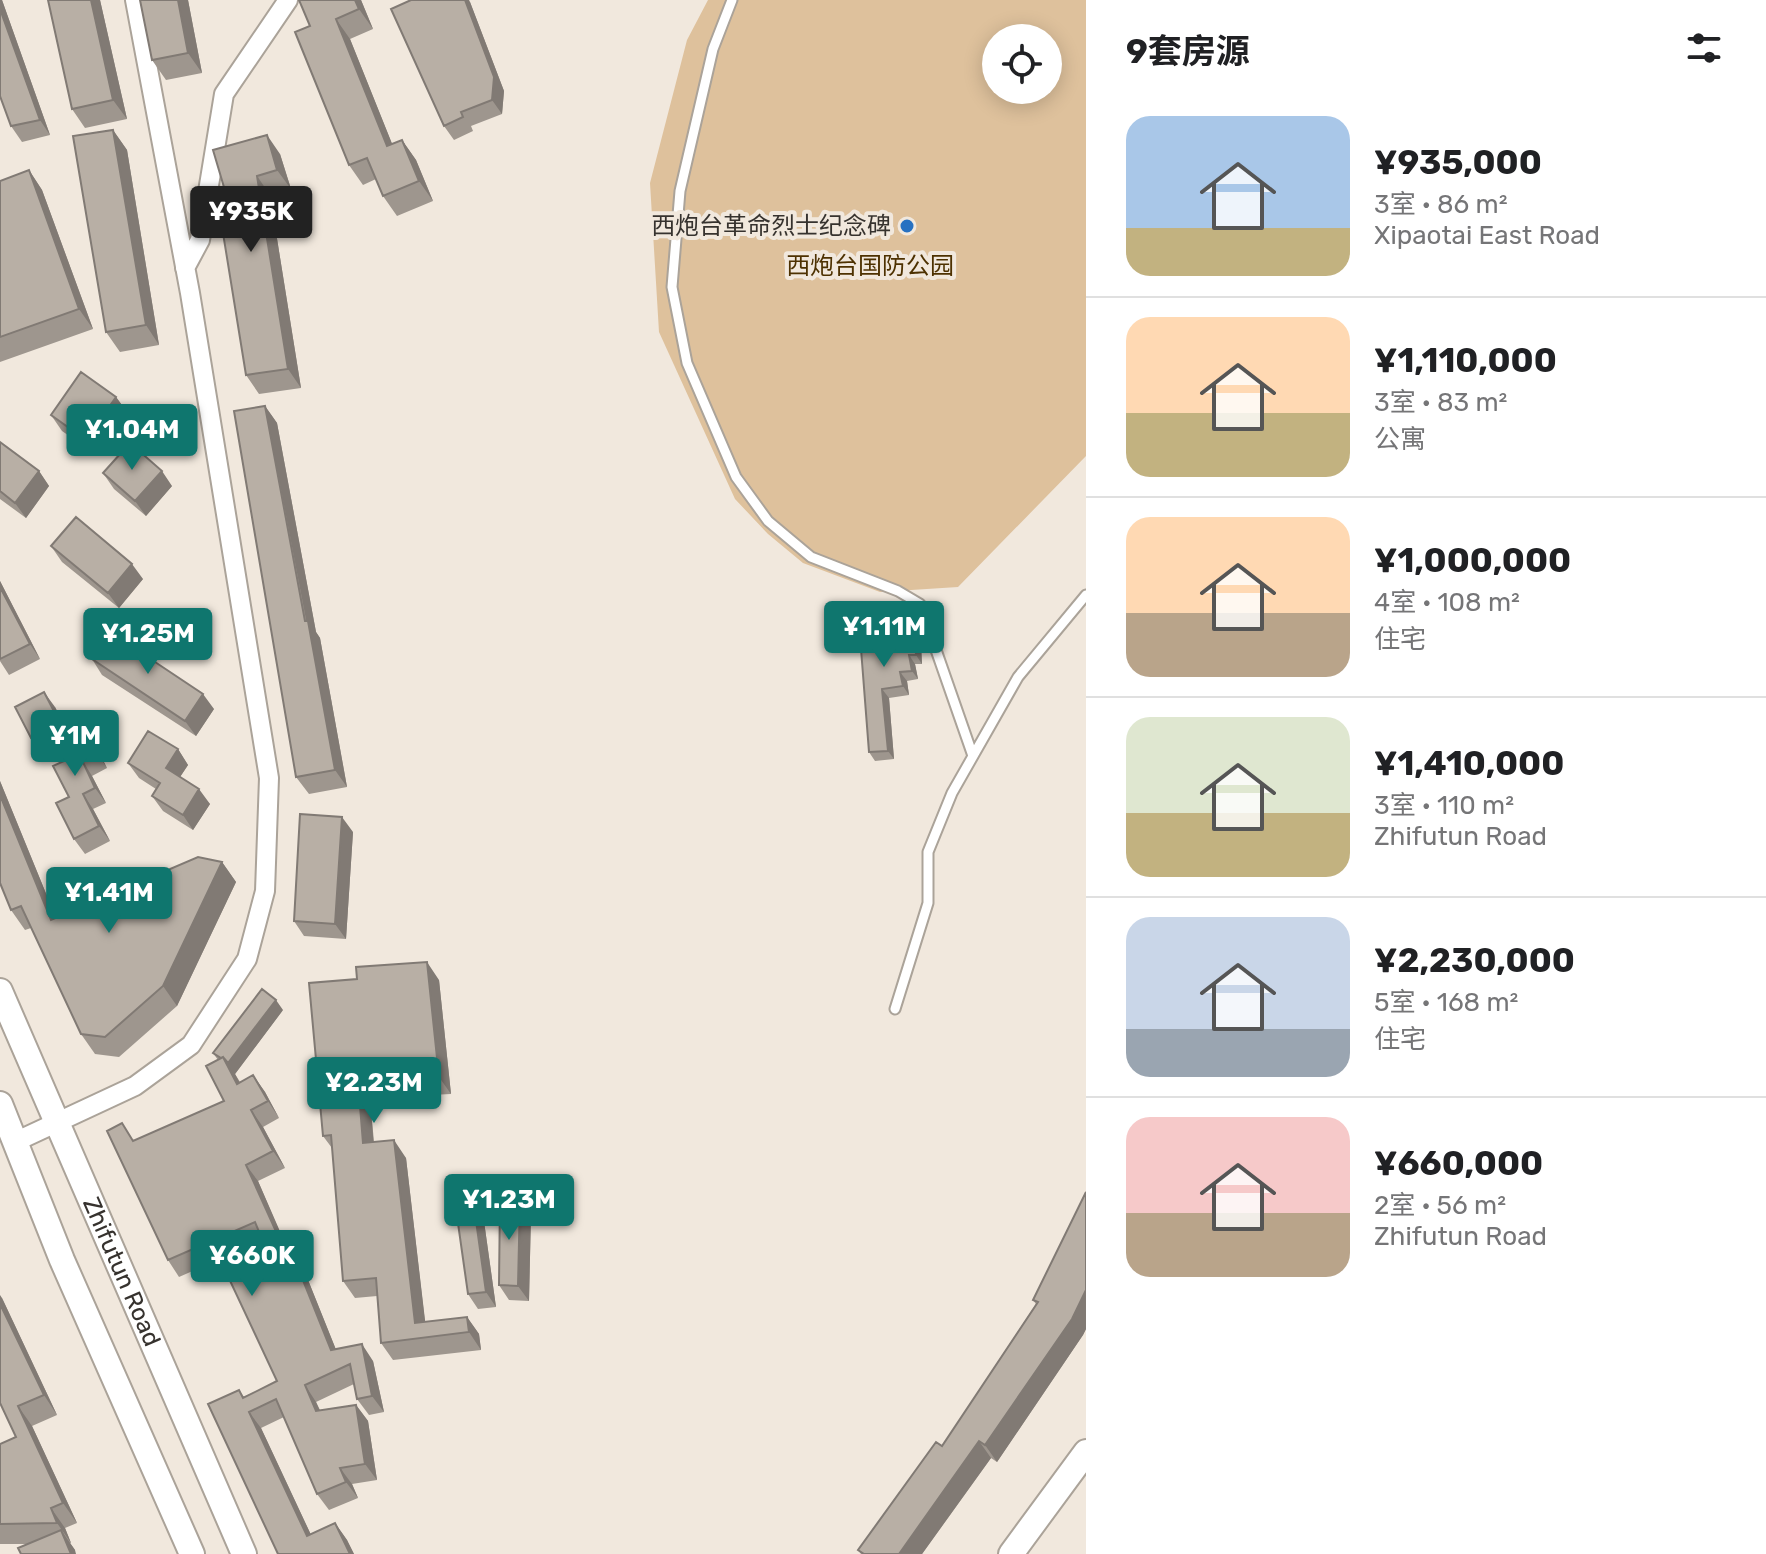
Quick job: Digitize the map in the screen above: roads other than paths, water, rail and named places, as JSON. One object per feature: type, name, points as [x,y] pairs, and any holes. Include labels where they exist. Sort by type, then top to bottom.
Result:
[{"type":"main road","name":"Zhifutun Road","points":[[0,991],[244,1554]]},
{"type":"main road","name":"Zhifutun Road","points":[[0,1104],[62,1260],[192,1554]]},
{"type":"main road","points":[[1011,1554],[1086,1452]]},
{"type":"street","points":[[17,1141],[135,1086],[191,1045],[247,959],[265,891],[269,778],[185,268],[135,0]]},
{"type":"street","points":[[185,268],[200,240],[224,94],[288,0]]},
{"type":"lane","points":[[732,0],[713,49],[680,191],[672,287],[687,363],[736,477],[768,521],[811,557],[898,591],[920,604],[973,756]]},
{"type":"lane","points":[[895,1009],[928,903],[928,852],[952,793],[1018,677],[1086,595]]},
{"type":"place","name":"西炮台革命烈士纪念碑","points":[[907,226]]},
{"type":"park label","name":"西炮台国防公园","points":[[870,266]]}]
